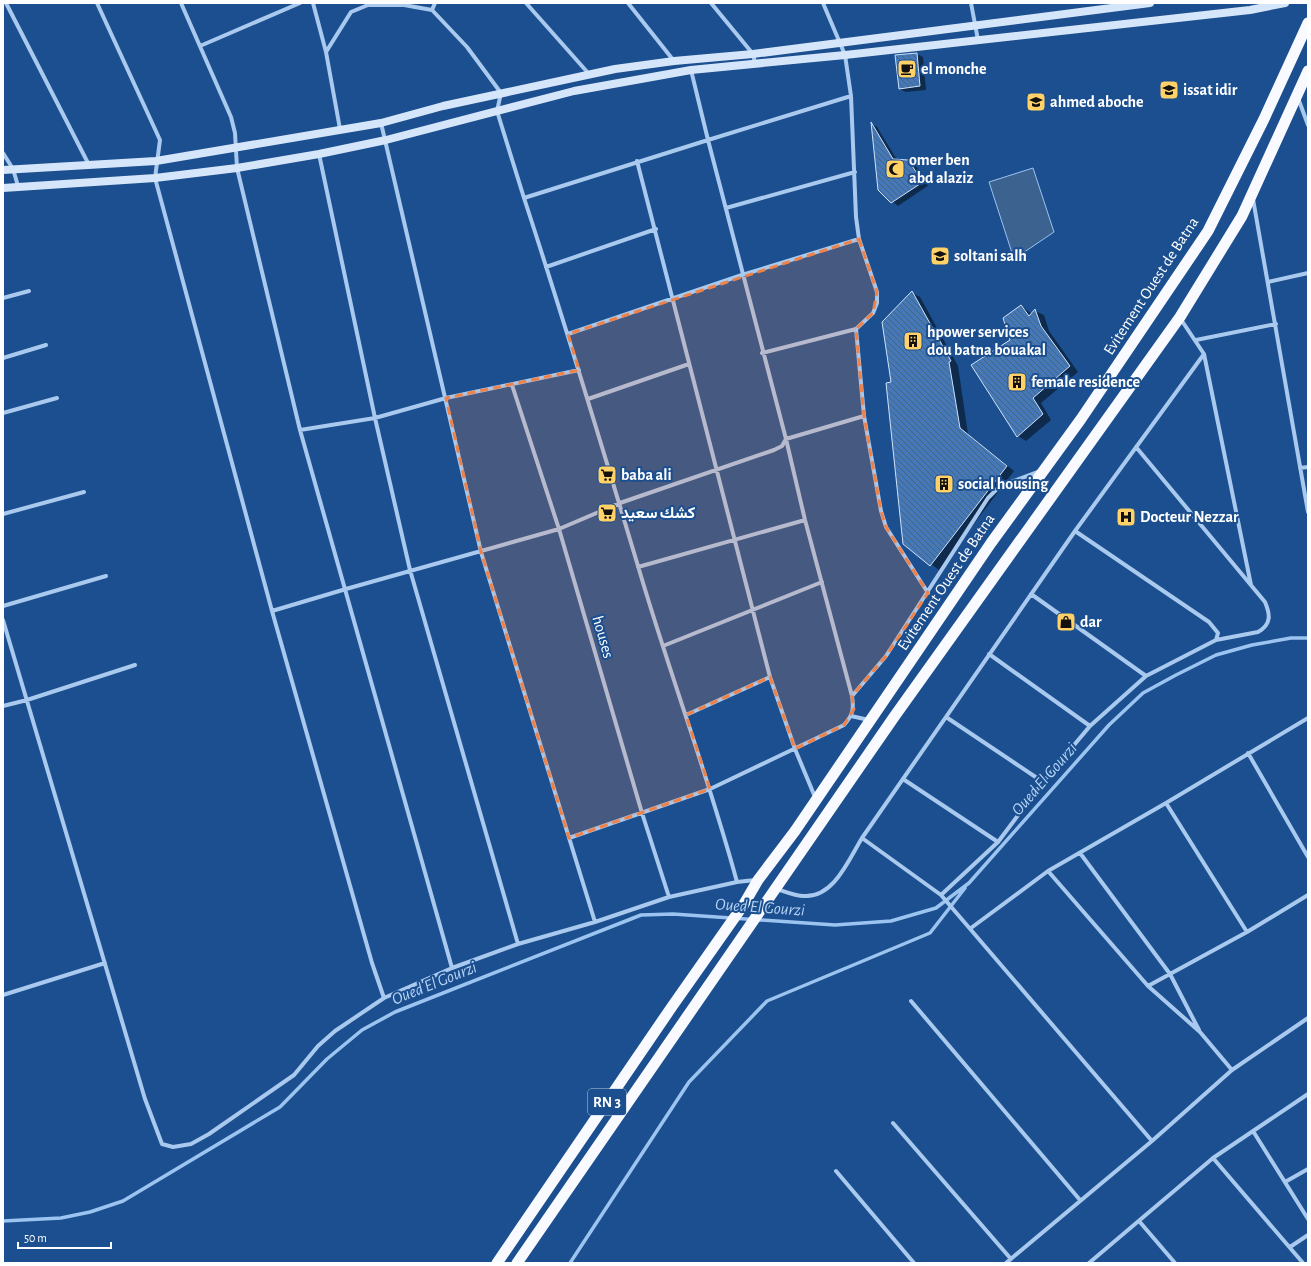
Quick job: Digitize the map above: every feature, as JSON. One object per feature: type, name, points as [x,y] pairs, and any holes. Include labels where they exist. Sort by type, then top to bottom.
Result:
[{"type":"highway","name":"Evitement Ouest de Batna","points":[[497,1263],[744,904],[758,880],[795,831],[991,543],[1081,419],[1208,231],[1264,119],[1308,23]]},
{"type":"highway","name":"RN 3","points":[[517,1263],[894,717],[1180,317],[1242,216],[1308,71]]},
{"type":"main road","points":[[3,170],[156,161],[381,122],[501,93],[589,74],[674,61],[753,54],[976,24],[1150,3]]},
{"type":"main road","points":[[3,188],[155,178],[237,168],[319,154],[386,140],[599,85],[691,70],[845,55],[1250,10],[1285,3]]},
{"type":"street","points":[[6,3],[89,166]]},
{"type":"street","points":[[97,3],[160,140],[160,149],[156,161],[155,178],[272,611],[372,963],[384,998]]},
{"type":"street","points":[[181,3],[231,117],[236,146],[237,168],[300,430],[452,968]]},
{"type":"street","points":[[200,46],[300,3]]},
{"type":"street","points":[[313,3],[326,52],[340,129]]},
{"type":"street","points":[[432,10],[435,3]]},
{"type":"street","points":[[526,3],[589,74]]},
{"type":"street","points":[[628,3],[674,61]]},
{"type":"street","points":[[711,3],[753,54],[756,64]]},
{"type":"street","points":[[762,353],[856,329],[873,313],[876,303],[877,292],[859,238],[856,217],[851,96],[845,55],[823,3]]},
{"type":"street","points":[[971,3],[978,40]]},
{"type":"street","points":[[326,52],[351,12],[368,5],[404,5],[432,10],[467,47],[501,93],[497,111],[568,334],[638,567],[710,789],[737,882]]},
{"type":"street","points":[[569,838],[710,789],[844,725],[854,709],[852,696],[805,520],[786,439],[762,353],[691,70]]},
{"type":"street","points":[[524,198],[637,160],[851,96]]},
{"type":"street","points":[[1297,96],[1308,125]]},
{"type":"street","points":[[381,122],[481,552],[596,922]]},
{"type":"street","points":[[3,153],[13,169],[18,186]]},
{"type":"street","points":[[319,154],[375,418],[410,570],[518,944]]},
{"type":"street","points":[[637,160],[656,229],[689,364],[770,677],[795,749],[816,800]]},
{"type":"street","points":[[726,208],[855,172]]},
{"type":"street","points":[[1252,192],[1308,512]]},
{"type":"street","points":[[546,267],[656,229]]},
{"type":"street","points":[[568,334],[742,274],[859,238]]},
{"type":"street","points":[[1268,282],[1308,273]]},
{"type":"street","points":[[3,298],[29,291]]},
{"type":"street","points":[[1180,317],[1204,354],[1251,585]]},
{"type":"street","points":[[1196,340],[1276,324]]},
{"type":"street","points":[[856,329],[864,416],[881,512],[886,527],[928,593]]},
{"type":"street","points":[[3,358],[46,345]]},
{"type":"street","points":[[775,889],[805,896],[824,892],[836,881],[862,838],[989,654],[1075,531],[1204,354]]},
{"type":"street","points":[[588,399],[689,364]]},
{"type":"street","points":[[300,430],[375,418],[446,398],[579,370]]},
{"type":"street","name":"houses","points":[[512,385],[559,529],[642,813],[669,897]]},
{"type":"street","points":[[3,413],[57,398]]},
{"type":"street","points":[[272,611],[410,570],[481,552],[559,529],[620,503],[717,468],[774,450],[782,446],[786,439],[864,416]]},
{"type":"street","points":[[941,895],[998,842],[1043,782],[1090,726],[1146,676],[1216,640],[1258,632],[1267,625],[1269,620],[1269,612],[1265,602],[1136,447]]},
{"type":"street","points":[[1300,468],[1308,467]]},
{"type":"street","points":[[852,696],[886,656],[993,492],[1000,486],[1043,471]]},
{"type":"street","points":[[3,514],[84,492]]},
{"type":"street","points":[[638,567],[805,520]]},
{"type":"street","points":[[1075,531],[1209,622],[1218,633],[1216,640]]},
{"type":"street","points":[[3,606],[106,576]]},
{"type":"street","points":[[664,646],[822,582]]},
{"type":"street","points":[[1031,594],[1146,676]]},
{"type":"street","points":[[3,620],[105,963],[162,1144],[173,1147],[191,1144],[209,1134],[294,1075],[318,1046],[335,1031],[384,998],[452,968],[518,944],[596,922],[669,897],[737,882],[758,880]]},
{"type":"street","points":[[989,654],[1090,726]]},
{"type":"street","points":[[3,706],[27,700],[135,665]]},
{"type":"street","points":[[686,714],[770,677]]},
{"type":"street","points":[[851,716],[871,720]]},
{"type":"street","points":[[946,717],[1043,782]]},
{"type":"street","points":[[971,928],[1048,871],[1166,803],[1308,718]]},
{"type":"street","points":[[1248,753],[1308,857]]},
{"type":"street","points":[[903,779],[998,842]]},
{"type":"street","points":[[1166,803],[1247,932]]},
{"type":"street","points":[[862,838],[946,900],[1152,1141]]},
{"type":"street","points":[[1080,853],[1170,974],[1200,1032]]},
{"type":"street","points":[[1048,871],[1148,986],[1200,1032],[1232,1070]]},
{"type":"street","points":[[1148,986],[1247,932],[1308,895]]},
{"type":"street","points":[[3,996],[105,963]]},
{"type":"street","points":[[911,1001],[1080,1200]]},
{"type":"street","points":[[1006,1263],[1152,1141],[1232,1070],[1308,1018]]},
{"type":"street","points":[[1089,1263],[1213,1158],[1308,1094]]},
{"type":"street","points":[[893,1124],[1011,1259]]},
{"type":"street","points":[[1253,1131],[1308,1219]]},
{"type":"street","points":[[1213,1158],[1303,1263]]},
{"type":"street","points":[[1285,1182],[1308,1168]]},
{"type":"street","points":[[836,1171],[914,1263]]},
{"type":"street","points":[[1139,1221],[1175,1263]]},
{"type":"street","points":[[1290,1247],[1308,1235]]},
{"type":"highlighted area","points":[[859,239],[877,292],[873,313],[856,329],[864,416],[881,511],[886,527],[928,593],[886,656],[852,696],[854,709],[844,725],[795,749],[770,677],[686,715],[710,789],[569,838],[481,552],[446,398],[579,370],[568,334]]},
{"type":"water","points":[[1033,168],[1054,232],[1014,259],[989,182]]},
{"type":"building","name":"el monche","points":[[917,53],[920,86],[899,89],[895,55]]},
{"type":"building","name":"omer ben abd alaziz","points":[[871,122],[893,159],[908,160],[923,182],[891,203],[878,190]]},
{"type":"building","name":"social housing","points":[[912,291],[951,361],[949,362],[960,428],[1007,466],[930,566],[903,544],[886,383],[891,382],[882,322]]},
{"type":"building","name":"female residence","points":[[1021,305],[1029,316],[1035,309],[1041,326],[1070,366],[1033,398],[1043,414],[1017,437],[971,365],[1010,340],[1003,318]]},
{"type":"waterway","name":"Oued El Gourzi","points":[[3,1221],[61,1218],[90,1212],[123,1201],[280,1107],[327,1059],[362,1030],[395,1012],[641,915],[673,914],[835,925],[891,921],[936,908],[969,883],[1109,725],[1143,693],[1216,655],[1252,645],[1291,638],[1308,638]]},
{"type":"waterway","points":[[570,1263],[689,1082],[767,1001],[930,933],[965,888]]},
{"type":"place","name":"el monche","points":[[907,69]]},
{"type":"place","name":"issat idir","points":[[1169,90]]},
{"type":"place","name":"ahmed aboche","points":[[1036,102]]},
{"type":"place","name":"omer ben abd alaziz","points":[[895,169]]},
{"type":"place","name":"soltani salh","points":[[940,256]]},
{"type":"place","name":"hpower services dou batna bouakal","points":[[913,341]]},
{"type":"place","name":"female residence","points":[[1017,382]]},
{"type":"place","name":"baba ali","points":[[607,475]]},
{"type":"place","name":"social housing","points":[[944,484]]},
{"type":"place","name":"كشك سعيد","points":[[607,513]]},
{"type":"place","name":"Docteur Nezzar","points":[[1126,517]]},
{"type":"place","name":"dar","points":[[1066,622]]}]
